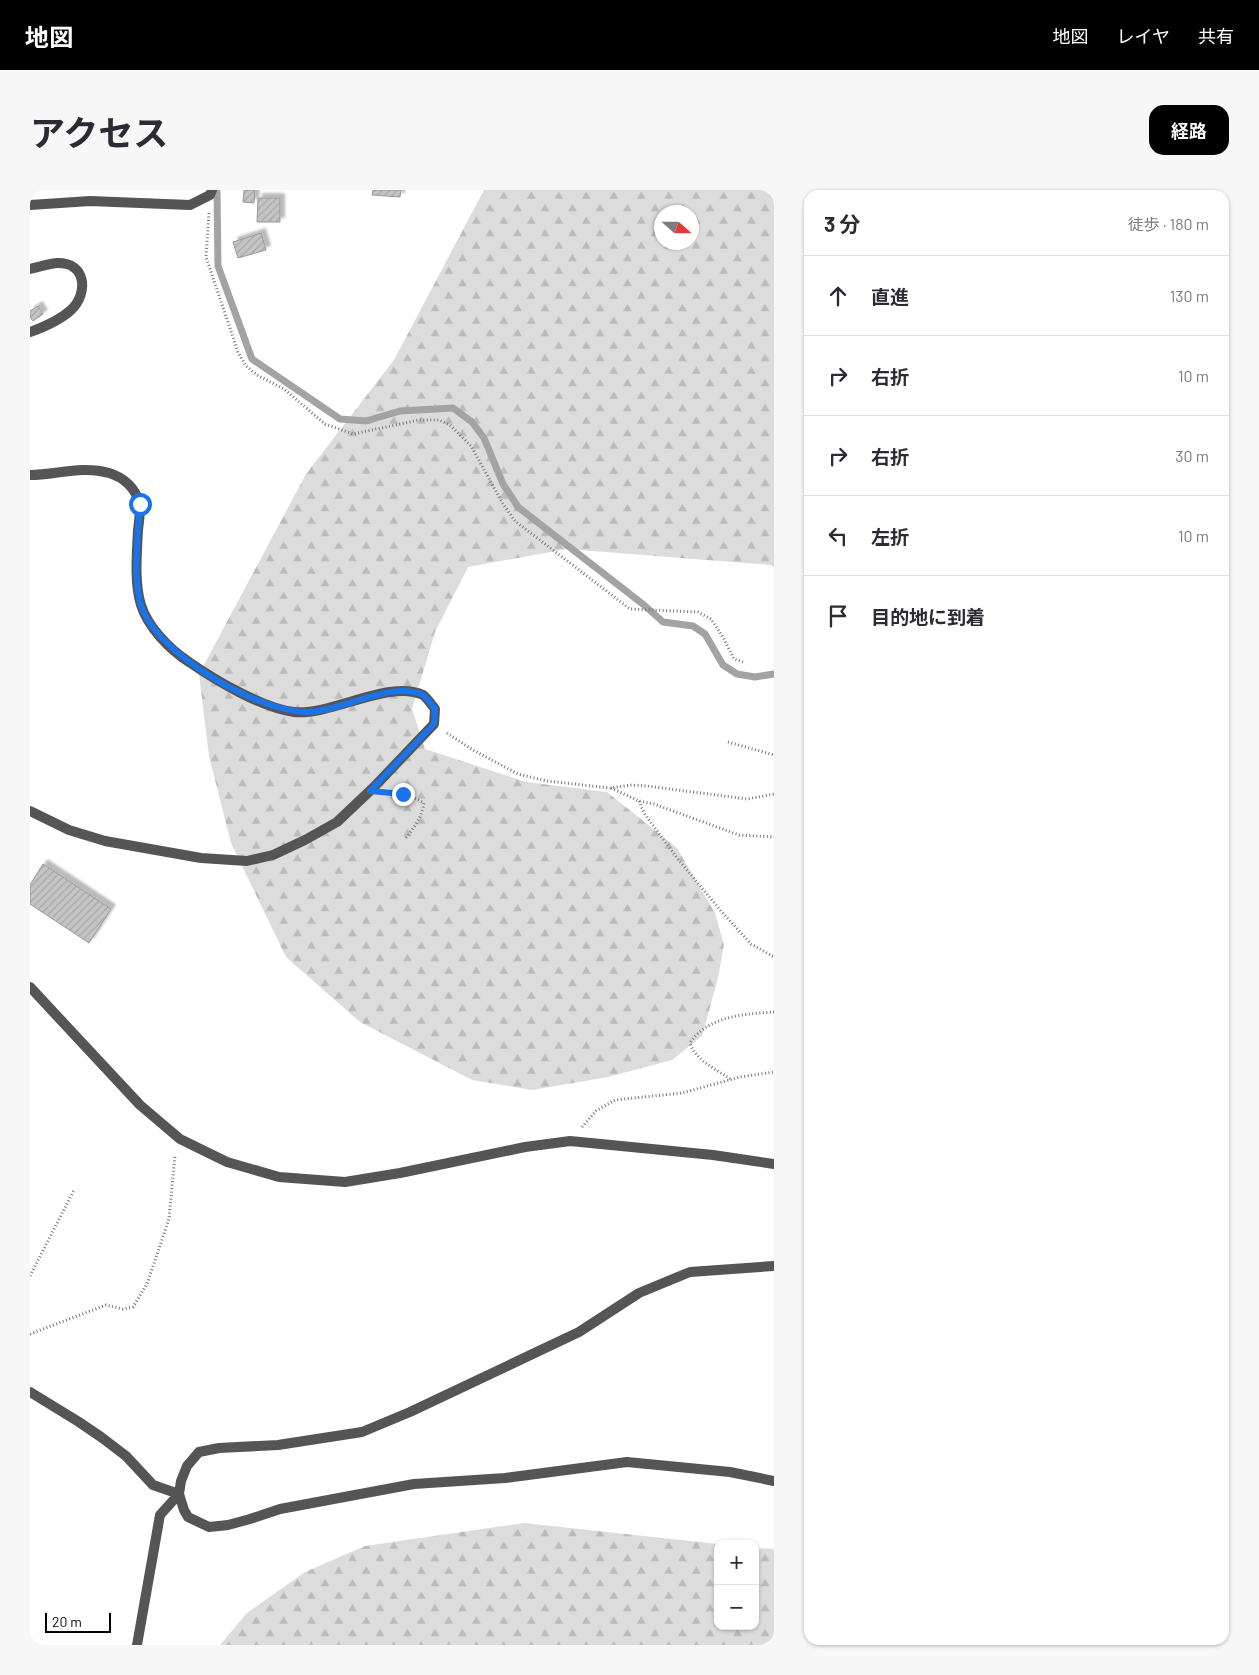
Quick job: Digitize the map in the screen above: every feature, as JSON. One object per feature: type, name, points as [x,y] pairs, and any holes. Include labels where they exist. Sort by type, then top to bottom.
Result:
[{"type":"street","points":[[30,205],[90,201],[190,205],[211,192]]},
{"type":"street","points":[[30,269],[57,263],[67,265],[75,268],[80,273],[83,281],[78,300],[71,310],[50,324],[30,332]]},
{"type":"street","points":[[30,475],[75,469],[101,472],[109,473],[133,487],[140,504],[137,551],[138,584],[140,603],[146,620],[187,661],[229,687],[276,708],[293,712],[311,712],[377,695],[407,691],[424,696],[435,709],[434,724],[370,791],[337,822],[273,855],[247,861],[201,858],[105,841],[69,830],[30,811]]},
{"type":"street","points":[[30,987],[140,1105],[180,1138],[227,1162],[279,1177],[345,1182],[400,1173],[525,1147],[570,1141],[774,1164]]},
{"type":"street","points":[[774,1266],[690,1272],[638,1293],[580,1332],[410,1412],[362,1432],[278,1445],[219,1448],[199,1452],[186,1466],[179,1494],[188,1517],[209,1527],[228,1525],[280,1509],[414,1484],[505,1478],[627,1462],[730,1472],[774,1481]]},
{"type":"street","points":[[30,1392],[79,1422],[126,1456],[153,1485],[179,1494]]},
{"type":"street","points":[[136,1645],[160,1515],[179,1494]]},
{"type":"path","points":[[211,192],[206,257],[238,352],[246,366],[257,375],[284,389],[325,424],[354,434],[418,420],[439,420],[450,425],[471,446],[503,504],[515,521],[630,609],[698,612],[711,618],[734,659],[742,662]]},
{"type":"path","points":[[434,724],[473,750],[518,774],[547,781],[610,788],[632,785],[647,786],[747,799],[774,794]]},
{"type":"path","points":[[728,742],[774,755]]},
{"type":"path","points":[[610,788],[639,801],[654,804],[739,835],[774,837]]},
{"type":"path","points":[[370,791],[403,794],[424,803],[423,812],[414,829],[405,839]]},
{"type":"path","points":[[639,801],[644,813],[677,858],[721,911],[751,944],[774,957]]},
{"type":"path","points":[[730,1079],[703,1061],[692,1050],[690,1043],[694,1036],[715,1022],[742,1014],[774,1012]]},
{"type":"path","points":[[570,1141],[596,1111],[615,1100],[682,1093],[730,1079],[774,1072]]},
{"type":"path","points":[[30,1334],[106,1305],[123,1309],[133,1307],[147,1284],[170,1219],[175,1154],[180,1138]]},
{"type":"path","points":[[30,1276],[74,1190]]},
{"type":"green space","points":[[484,190],[774,190],[774,567],[770,565],[567,549],[468,567],[435,632],[412,709],[425,749],[526,782],[607,792],[677,848],[715,913],[724,945],[718,978],[702,1036],[672,1060],[608,1077],[532,1090],[472,1080],[360,1022],[286,957],[231,843],[209,756],[199,674],[306,474],[394,360]]},
{"type":"green space","points":[[524,1523],[714,1544],[714,1630],[759,1630],[759,1548],[774,1549],[774,1645],[220,1645],[247,1613],[305,1572],[365,1546]]},
{"type":"building","points":[[244,190],[255,190],[254,203],[243,202]]},
{"type":"building","points":[[373,190],[401,190],[400,197],[372,195]]},
{"type":"building","points":[[258,198],[280,198],[280,222],[257,222]]},
{"type":"building","points":[[261,233],[266,250],[238,258],[233,242]]},
{"type":"building","points":[[38,306],[43,314],[33,321],[30,317],[30,311]]},
{"type":"building","points":[[43,864],[111,909],[89,943],[30,904],[30,885]]},
{"type":"waterway","points":[[217,190],[218,266],[252,359],[340,419],[366,421],[400,411],[453,408],[472,422],[484,438],[503,484],[518,507],[644,605],[663,622],[693,626],[705,634],[723,665],[737,674],[755,677],[774,674]]},
{"type":"route","points":[[140,504],[137,551],[140,603],[146,620],[187,661],[229,687],[276,708],[293,712],[311,712],[377,695],[407,691],[424,696],[435,709],[434,724],[370,791],[403,794]]}]
